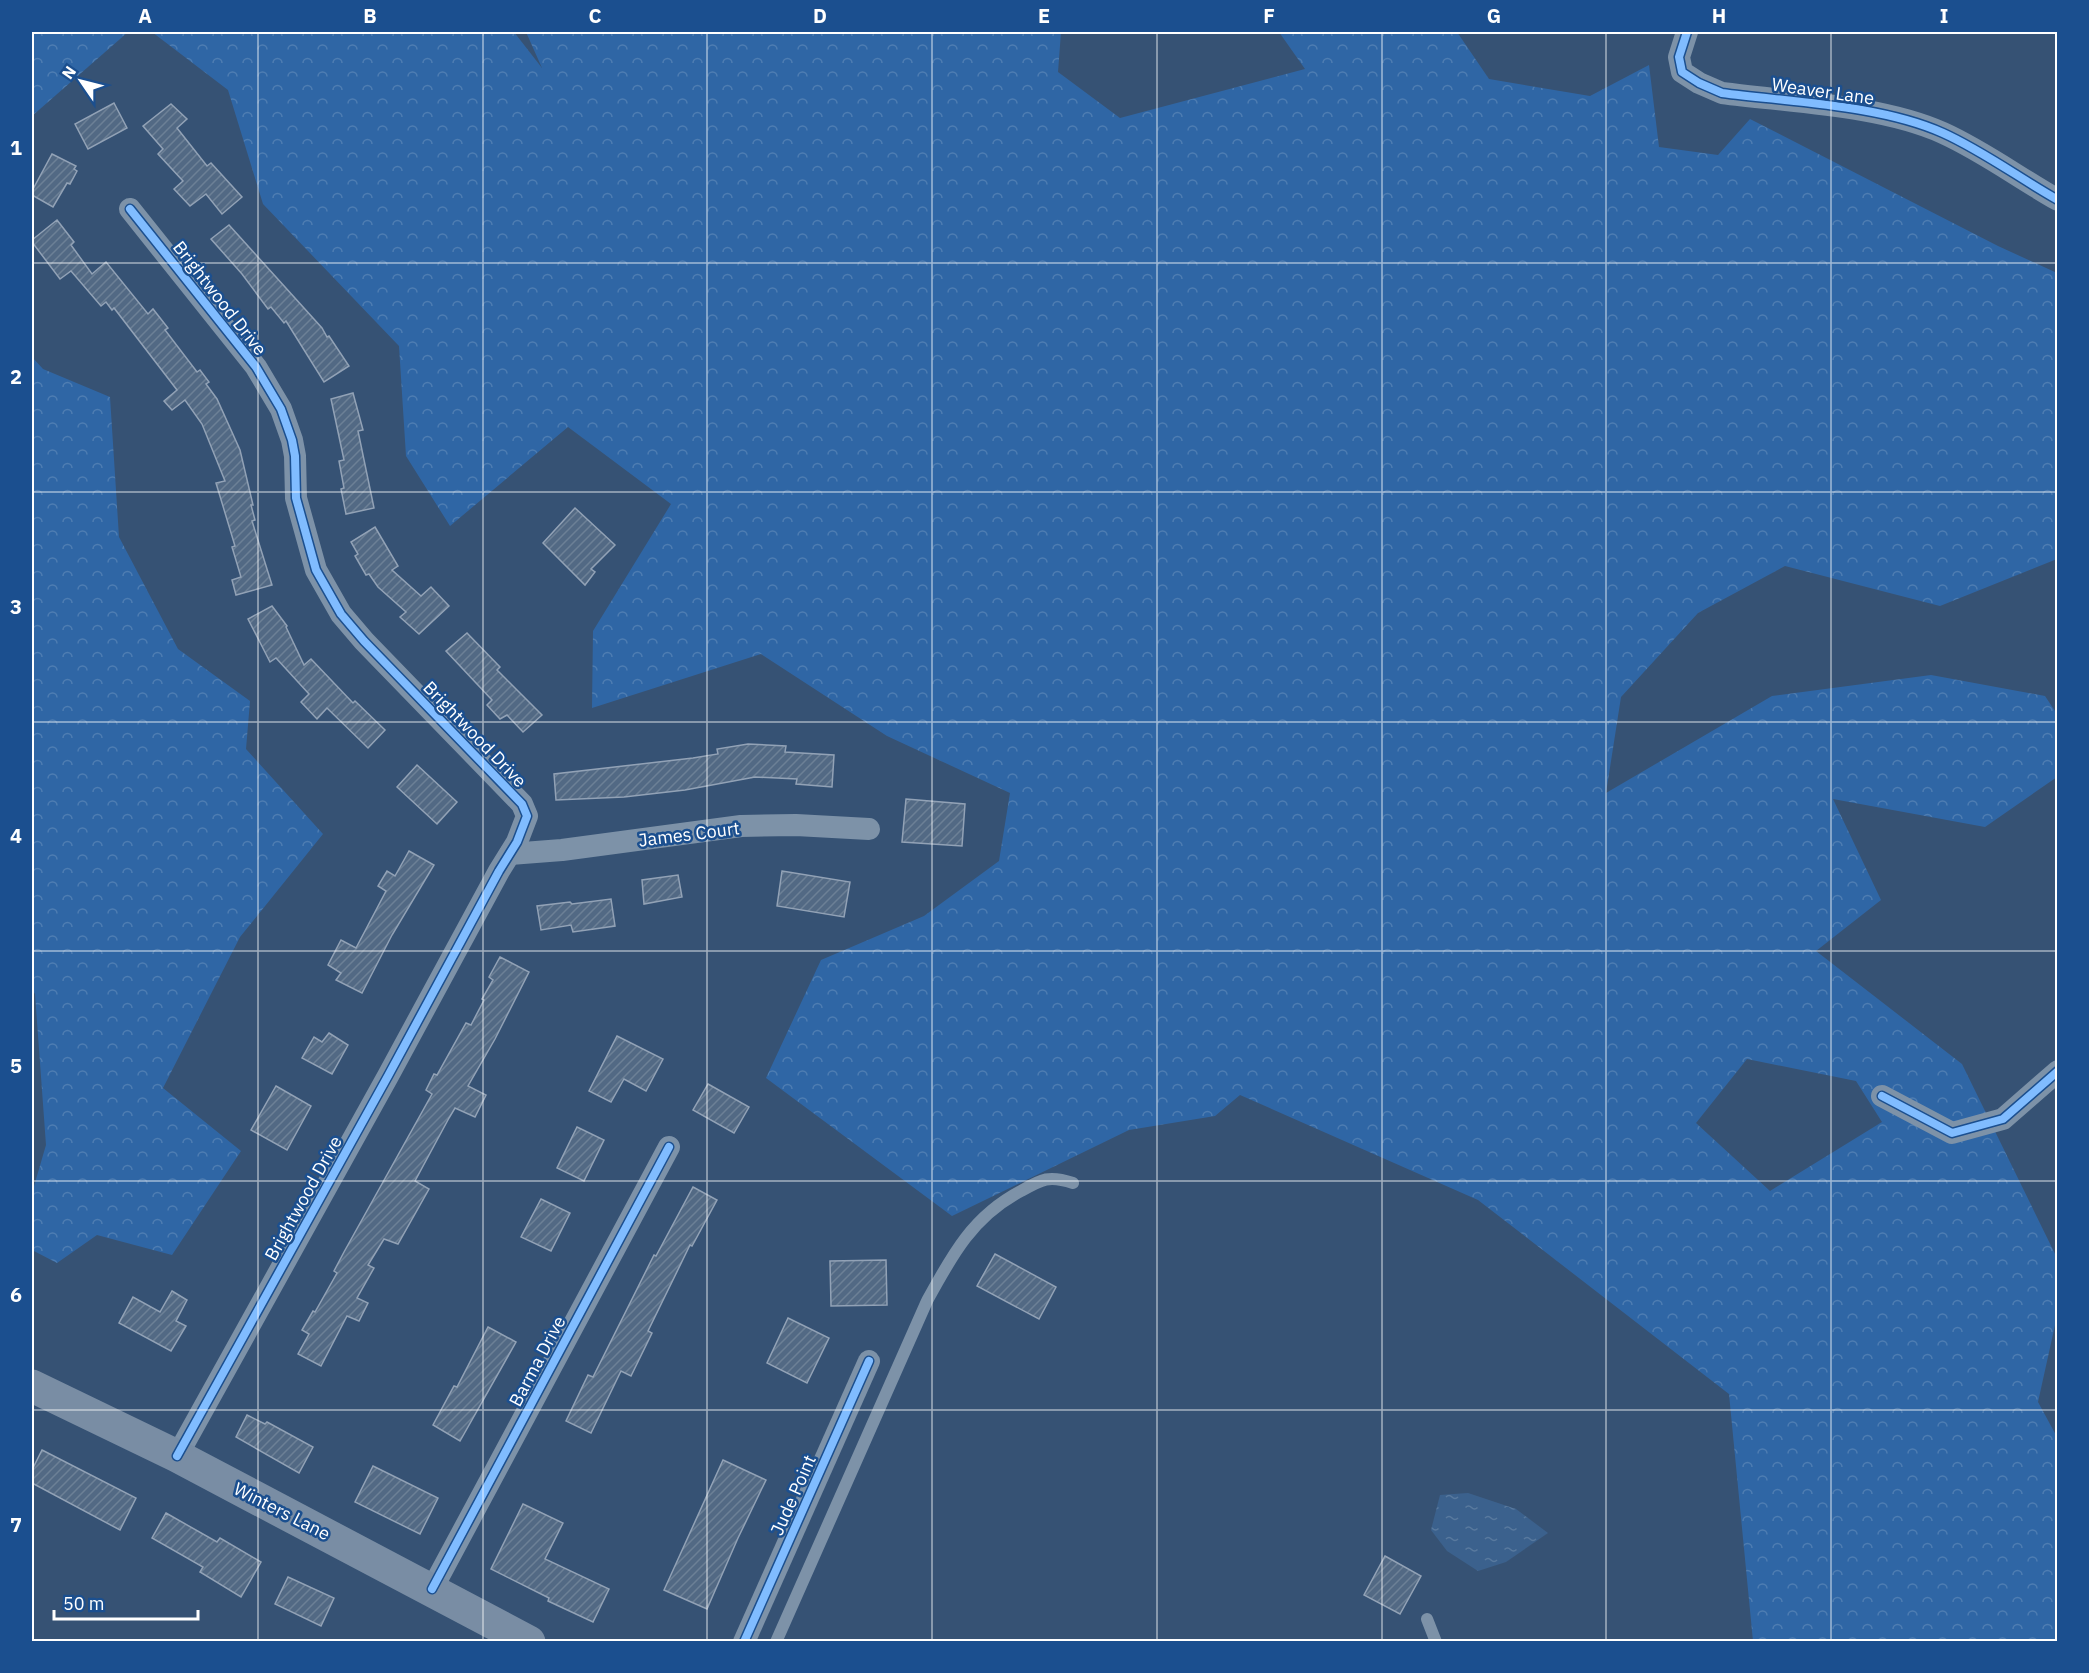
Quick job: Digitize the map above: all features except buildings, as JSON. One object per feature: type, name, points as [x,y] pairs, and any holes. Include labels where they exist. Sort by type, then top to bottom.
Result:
[{"type":"street","name":"Weaver Lane","points":[[1687,32],[1678,57],[1682,72],[1709,88],[1722,93],[1870,112],[1921,124],[1970,147],[2058,200]]},
{"type":"street","name":"Brightwood Drive","points":[[130,209],[256,367],[281,409],[292,440],[296,498],[304,534],[316,570],[341,614],[364,641],[522,804],[527,816],[521,835],[177,1456]]},
{"type":"street","name":"James Court","points":[[510,854],[562,850],[741,826],[796,825],[869,829]]},
{"type":"street","points":[[1882,1096],[1952,1133],[2003,1119],[2058,1071]]},
{"type":"street","name":"Barma Drive","points":[[432,1589],[669,1147]]},
{"type":"street","name":"Jude Point","points":[[744,1641],[869,1361]]},
{"type":"street","name":"Winters Lane","points":[[32,1386],[177,1456],[529,1641]]},
{"type":"lane","points":[[776,1641],[927,1301],[949,1261],[978,1222],[1005,1199],[1043,1179],[1053,1178],[1073,1183]]},
{"type":"lane","points":[[1427,1619],[1436,1641]]},
{"type":"green space","points":[[32,32],[128,32],[32,116]]},
{"type":"green space","points":[[152,32],[514,32],[542,68],[526,32],[1061,32],[1058,72],[1120,118],[1305,69],[1279,32],[1457,32],[1489,79],[1590,96],[1649,65],[1659,147],[1718,155],[1750,119],[1998,246],[2057,273],[2057,559],[1940,606],[1785,566],[1698,613],[1621,697],[1606,793],[1772,696],[1931,675],[2045,696],[2057,714],[2057,777],[1985,827],[1833,799],[1881,900],[1816,951],[1962,1064],[2057,1258],[2057,1316],[2038,1402],[2057,1437],[2057,1641],[1753,1641],[1729,1394],[1478,1200],[1240,1095],[1215,1116],[1129,1130],[952,1216],[766,1078],[821,960],[924,916],[999,861],[1010,793],[887,736],[761,654],[592,708],[593,631],[671,504],[568,427],[450,526],[406,456],[399,346],[263,204],[228,90]],"holes":[[[1747,1059],[1856,1081],[1882,1122],[1770,1191],[1696,1123]]]},
{"type":"green space","points":[[32,357],[43,369],[110,397],[119,537],[178,649],[250,701],[246,749],[323,834],[240,937],[163,1088],[241,1151],[172,1255],[97,1235],[57,1263],[32,1250],[32,1193],[46,1145],[35,994],[32,989]]},
{"type":"water","points":[[1468,1493],[1516,1509],[1548,1533],[1506,1562],[1478,1571],[1447,1551],[1431,1530],[1440,1495]]},
{"type":"cycle path","points":[[1687,32],[1679,57],[1682,72],[1699,83],[1722,93],[1864,110],[1918,124],[1943,133],[1972,148],[2058,200]]},
{"type":"cycle path","points":[[130,209],[256,367],[281,409],[295,456],[296,498],[316,570],[341,614],[364,641],[522,804],[527,816],[517,842],[177,1456]]},
{"type":"cycle path","points":[[1882,1096],[1952,1133],[2003,1119],[2058,1071]]},
{"type":"cycle path","points":[[432,1589],[669,1147]]},
{"type":"cycle path","points":[[744,1642],[869,1361]]}]
